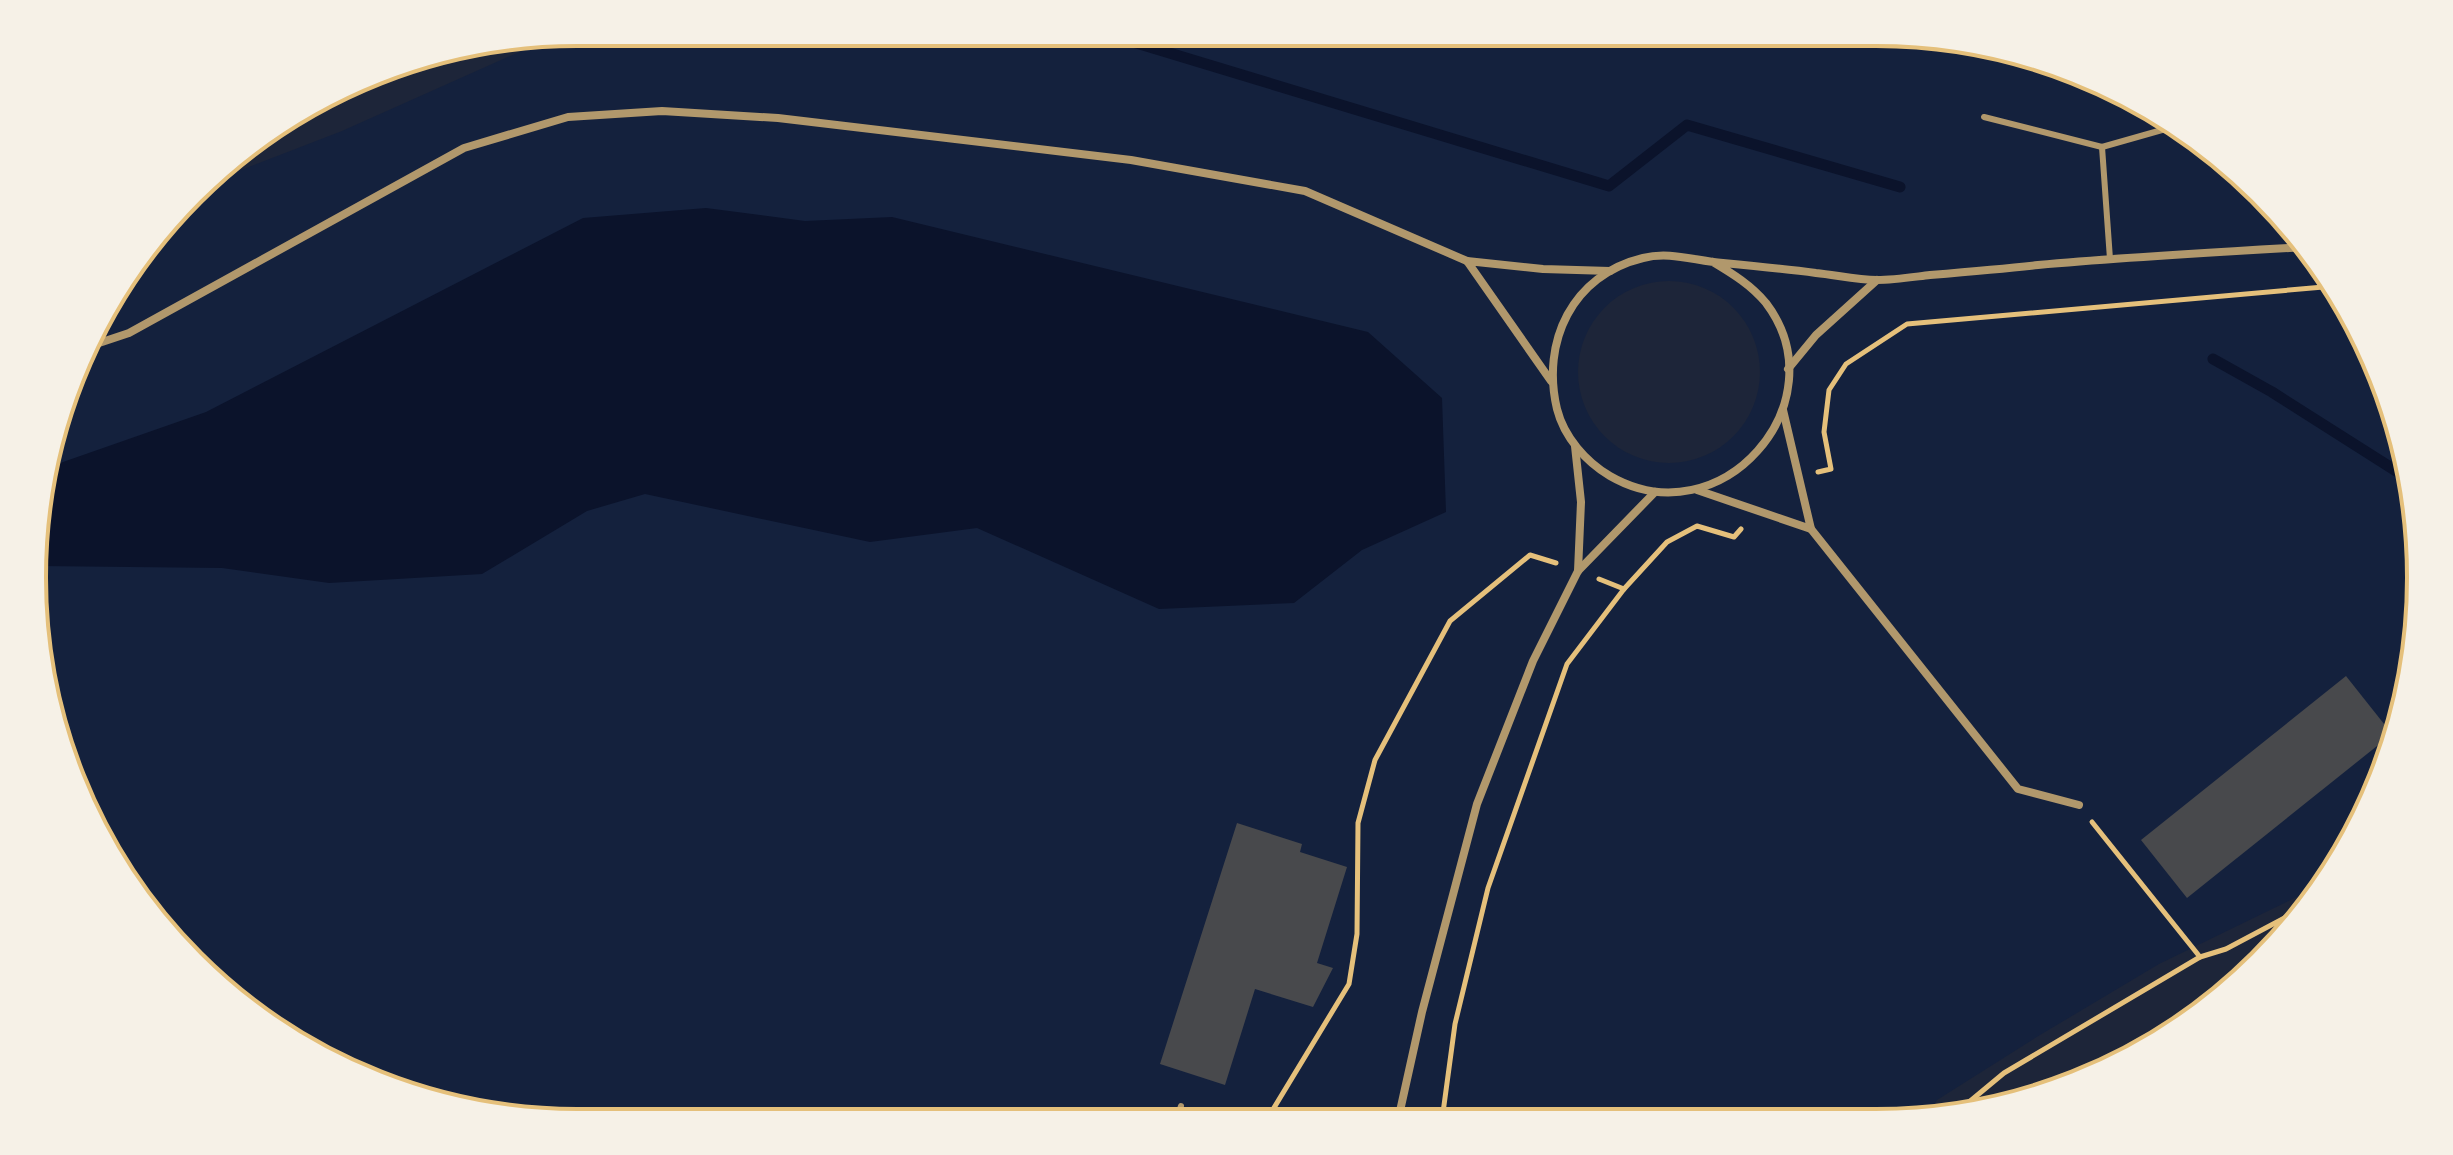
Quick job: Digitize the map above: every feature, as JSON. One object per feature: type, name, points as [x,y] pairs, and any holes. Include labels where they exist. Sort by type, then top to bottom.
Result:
[{"type":"street","points":[[101,342],[129,333],[464,148],[568,117],[662,111],[778,118],[1131,160],[1305,191],[1467,261],[1543,269],[1610,271]]},
{"type":"street","points":[[1783,409],[1764,445],[1734,474],[1697,489],[1655,492],[1624,484],[1597,468],[1575,445],[1558,415],[1551,381],[1553,348],[1565,317],[1584,291],[1610,271],[1643,257],[1678,255],[1713,262],[1877,280],[2110,259],[2292,248]]},
{"type":"street","points":[[1467,261],[1551,381]]},
{"type":"street","points":[[1713,262],[1743,280],[1766,304],[1782,335],[1788,369],[1783,409],[1811,529],[2018,789],[2079,805]]},
{"type":"street","points":[[1788,369],[1816,335],[1877,280]]},
{"type":"street","points":[[1575,445],[1581,502],[1578,571]]},
{"type":"street","points":[[1697,489],[1811,529]]},
{"type":"street","points":[[1400,1109],[1422,1012],[1477,804],[1533,661],[1578,571],[1655,492]]},
{"type":"lane","points":[[1984,117],[2102,147],[2162,130]]},
{"type":"lane","points":[[2102,147],[2110,259]]},
{"type":"path","points":[[1799,476],[1831,469],[1824,432],[1829,390],[1846,364],[1907,324],[2320,287]]},
{"type":"path","points":[[1443,1109],[1455,1024],[1488,888],[1567,664],[1624,589],[1667,542],[1697,526],[1734,537],[1756,510]]},
{"type":"path","points":[[1273,1109],[1349,984],[1357,934],[1358,823],[1375,760],[1450,621],[1530,555],[1578,571]]},
{"type":"path","points":[[2079,805],[2200,957]]},
{"type":"path","points":[[1971,1100],[2004,1073],[2200,957],[2226,949],[2282,919]]},
{"type":"path","points":[[1181,1106],[1194,1109]]},
{"type":"shaded area","points":[[526,49],[342,131],[233,173],[312,117],[374,86],[440,64]]},
{"type":"shaded area","points":[[706,208],[805,221],[892,217],[1368,332],[1442,398],[1446,512],[1362,550],[1294,603],[1159,609],[977,528],[870,542],[645,494],[587,511],[482,574],[329,583],[222,568],[46,566],[58,464],[206,412],[583,218]]},
{"type":"shaded area","points":[[1669,281],[1704,288],[1720,296],[1733,308],[1745,321],[1753,337],[1760,372],[1753,407],[1745,423],[1733,436],[1720,448],[1704,456],[1669,463],[1634,456],[1618,448],[1605,436],[1593,423],[1585,407],[1578,372],[1585,337],[1593,321],[1605,308],[1618,296],[1634,288]]},
{"type":"shaded area","points":[[2302,895],[2275,928],[2226,977],[2141,1038],[2079,1069],[2046,1081],[1979,1099],[1934,1105],[1937,1100],[2035,1038],[2159,964]]},
{"type":"building","points":[[2346,676],[2386,726],[2380,743],[2187,898],[2141,840]]},
{"type":"building","points":[[1237,823],[1302,844],[1300,852],[1347,867],[1317,963],[1333,968],[1313,1007],[1255,989],[1225,1085],[1160,1064]]},
{"type":"waterway","points":[[1146,46],[1609,186],[1687,125],[1900,187]]},
{"type":"waterway","points":[[2213,359],[2272,392],[2396,471]]}]
